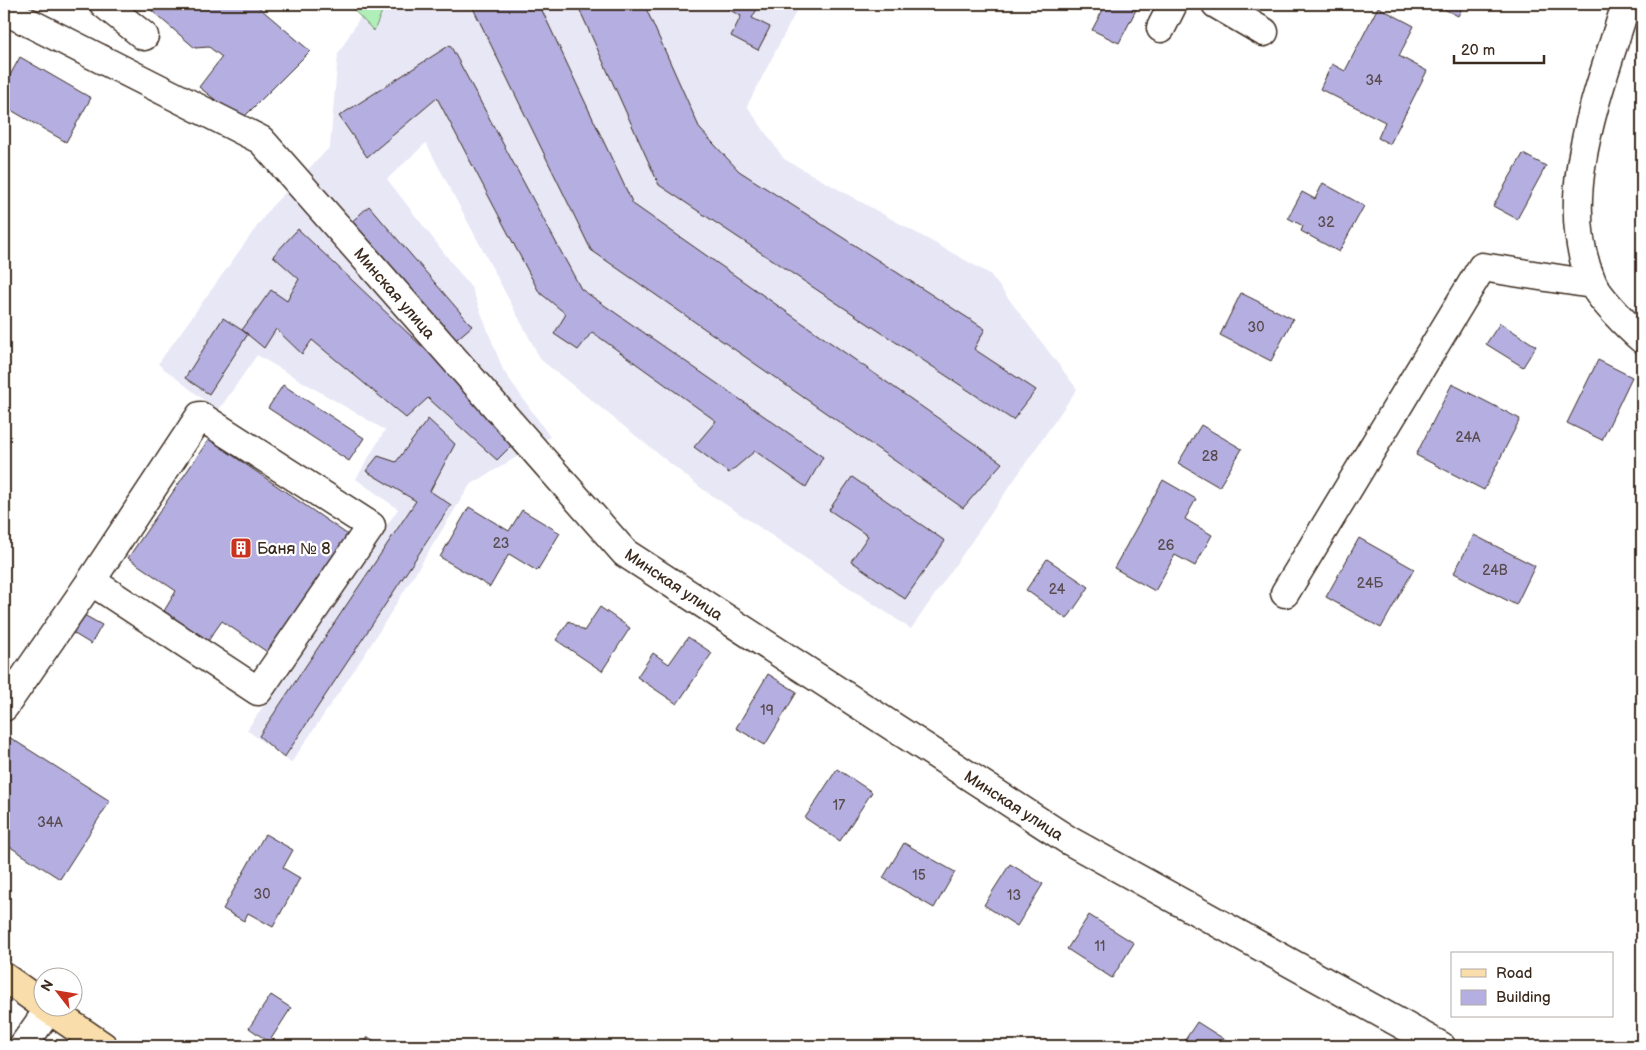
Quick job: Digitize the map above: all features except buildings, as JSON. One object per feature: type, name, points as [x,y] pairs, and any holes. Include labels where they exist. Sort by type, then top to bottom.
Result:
[{"type":"main road","points":[[4,977],[32,997]]},
{"type":"main road","points":[[62,1018],[103,1046]]},
{"type":"street","points":[[104,4],[144,36]]},
{"type":"street","points":[[1161,28],[1173,4]]},
{"type":"street","points":[[1216,4],[1264,32]]},
{"type":"street","points":[[1626,4],[1584,144],[1576,202],[1578,239],[1592,284],[1630,329],[1642,339]]},
{"type":"street","name":"Минская улица","points":[[4,10],[260,140],[625,553],[1068,840],[1441,1046]]},
{"type":"street","points":[[1285,594],[1482,268],[1592,284]]},
{"type":"street","points":[[4,707],[91,581],[200,416],[371,526],[258,691],[91,581]]},
{"type":"street","points":[[22,1046],[39,1018]]},
{"type":"shaded area","points":[[368,4],[800,4],[747,106],[784,159],[990,274],[1077,389],[911,629],[701,488],[541,360],[426,143],[387,179],[472,289],[503,370],[550,437],[470,485],[365,654],[291,763],[247,730],[398,509],[356,479],[385,430],[257,355],[218,411],[158,364],[271,207],[330,147],[338,54]]},
{"type":"green space","points":[[348,4],[385,4],[374,31]]},
{"type":"place","name":"Баня № 8","points":[[241,548]]}]
